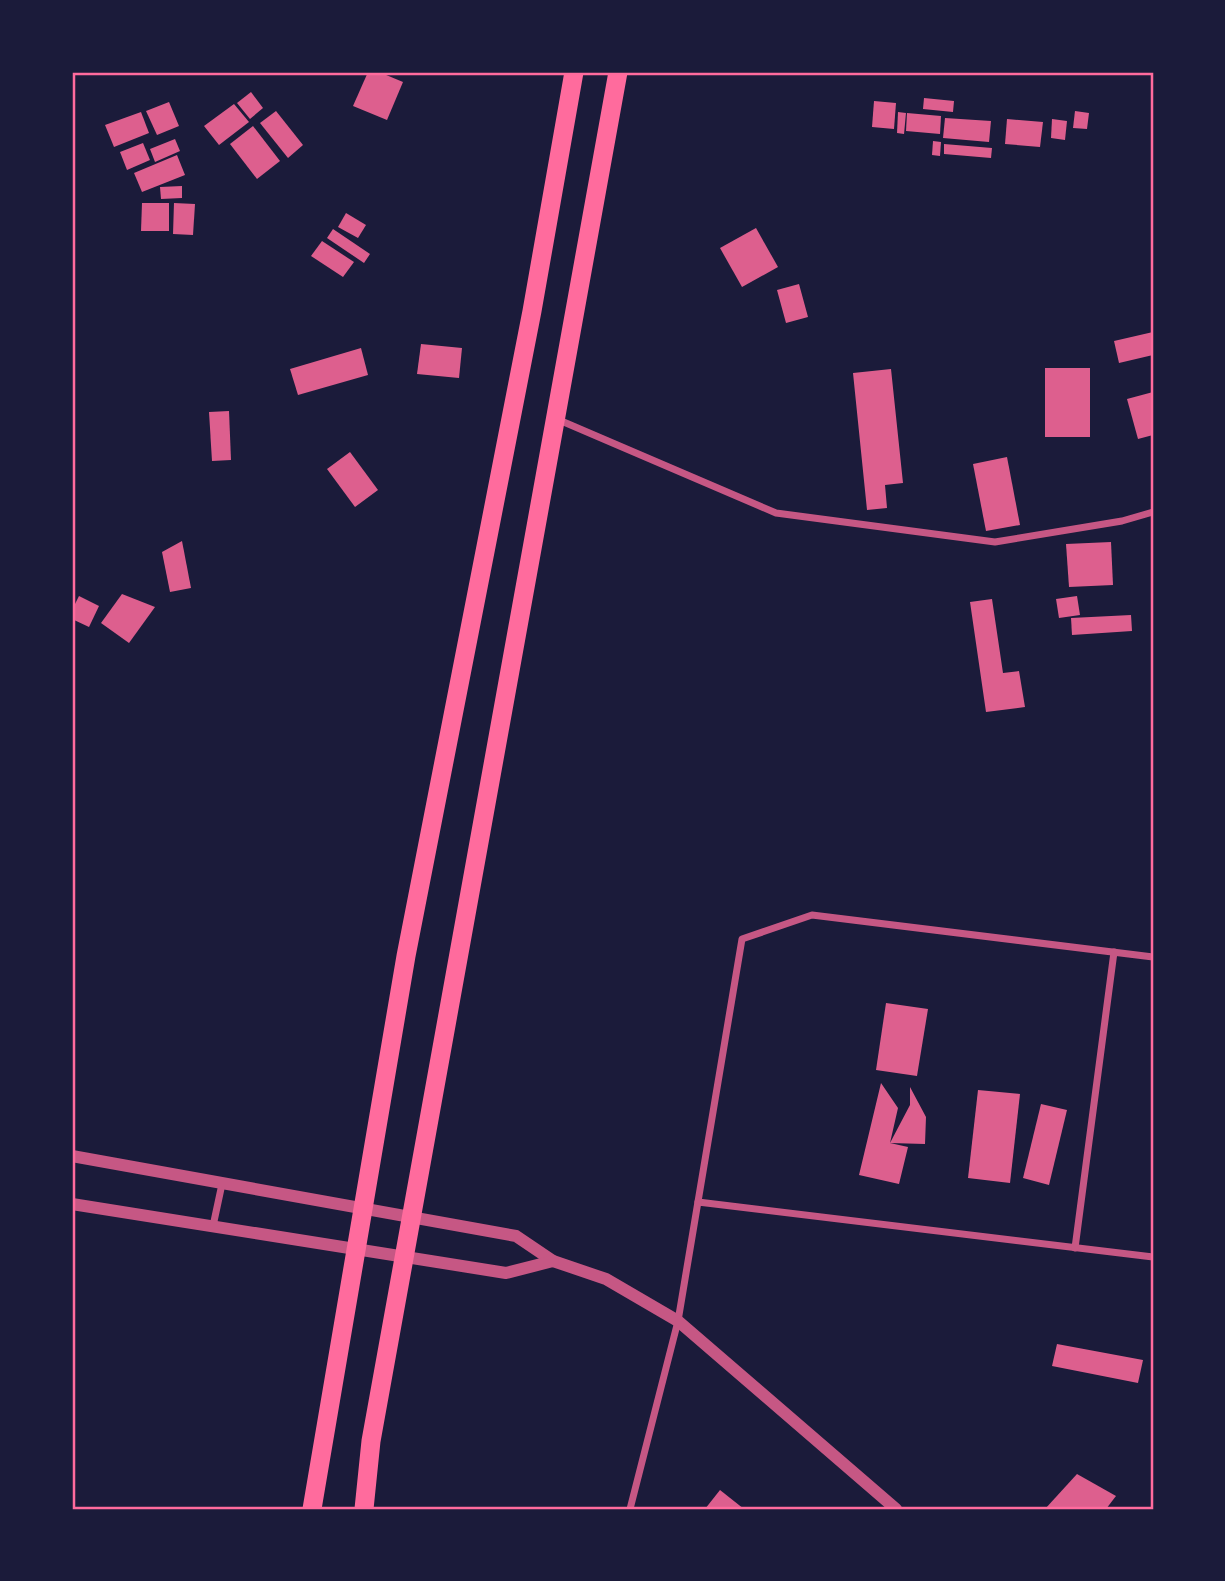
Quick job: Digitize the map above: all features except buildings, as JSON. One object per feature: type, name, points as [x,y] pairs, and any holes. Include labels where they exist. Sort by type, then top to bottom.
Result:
[{"type":"highway","points":[[312,1509],[406,956],[532,312],[573,72]]},
{"type":"highway","points":[[364,1509],[371,1441],[618,72]]},
{"type":"street","points":[[555,419],[776,513],[995,542],[1122,522],[1153,512]]},
{"type":"street","points":[[630,1509],[678,1321],[741,939],[812,915],[1153,957]]},
{"type":"street","points":[[1075,1248],[1114,952]]},
{"type":"street","points":[[72,1156],[516,1236],[553,1261],[606,1279],[678,1321],[896,1509]]},
{"type":"street","points":[[213,1226],[222,1184]]},
{"type":"street","points":[[698,1202],[1153,1257]]},
{"type":"street","points":[[72,1204],[506,1273],[553,1261]]}]
